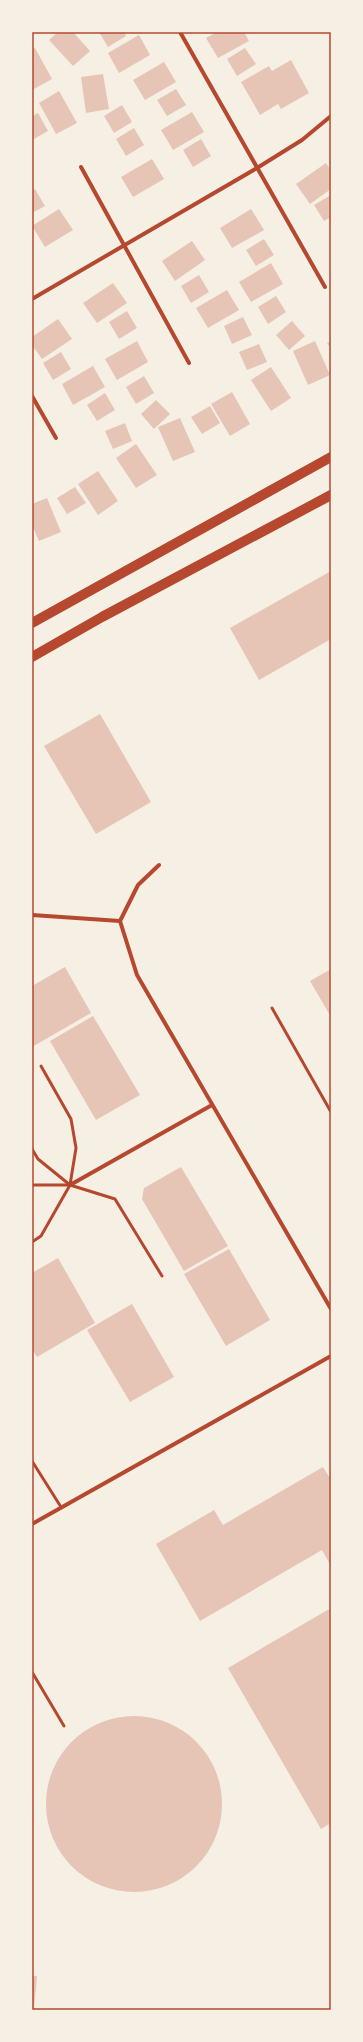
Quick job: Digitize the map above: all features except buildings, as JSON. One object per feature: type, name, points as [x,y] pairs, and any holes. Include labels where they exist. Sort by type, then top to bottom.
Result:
[{"type":"main road","points":[[32,623],[331,457]]},
{"type":"main road","points":[[32,657],[102,617],[331,495]]},
{"type":"street","points":[[180,32],[325,286]]},
{"type":"street","points":[[32,299],[257,168],[302,140],[331,116]]},
{"type":"street","points":[[81,167],[189,363]]},
{"type":"street","points":[[32,396],[56,438]]},
{"type":"street","points":[[159,865],[138,885],[120,921],[137,975],[331,1309]]},
{"type":"street","points":[[32,915],[120,921]]},
{"type":"street","points":[[70,1185],[212,1104]]},
{"type":"street","points":[[32,1524],[331,1356]]},
{"type":"lane","points":[[272,1008],[331,1112]]},
{"type":"lane","points":[[32,1242],[41,1236],[70,1185],[76,1148],[71,1119],[41,1066]]},
{"type":"lane","points":[[32,1148],[38,1159],[70,1185]]},
{"type":"lane","points":[[32,1185],[70,1185],[115,1199],[162,1276]]},
{"type":"lane","points":[[32,1461],[61,1507]]},
{"type":"lane","points":[[32,1672],[64,1726]]}]
